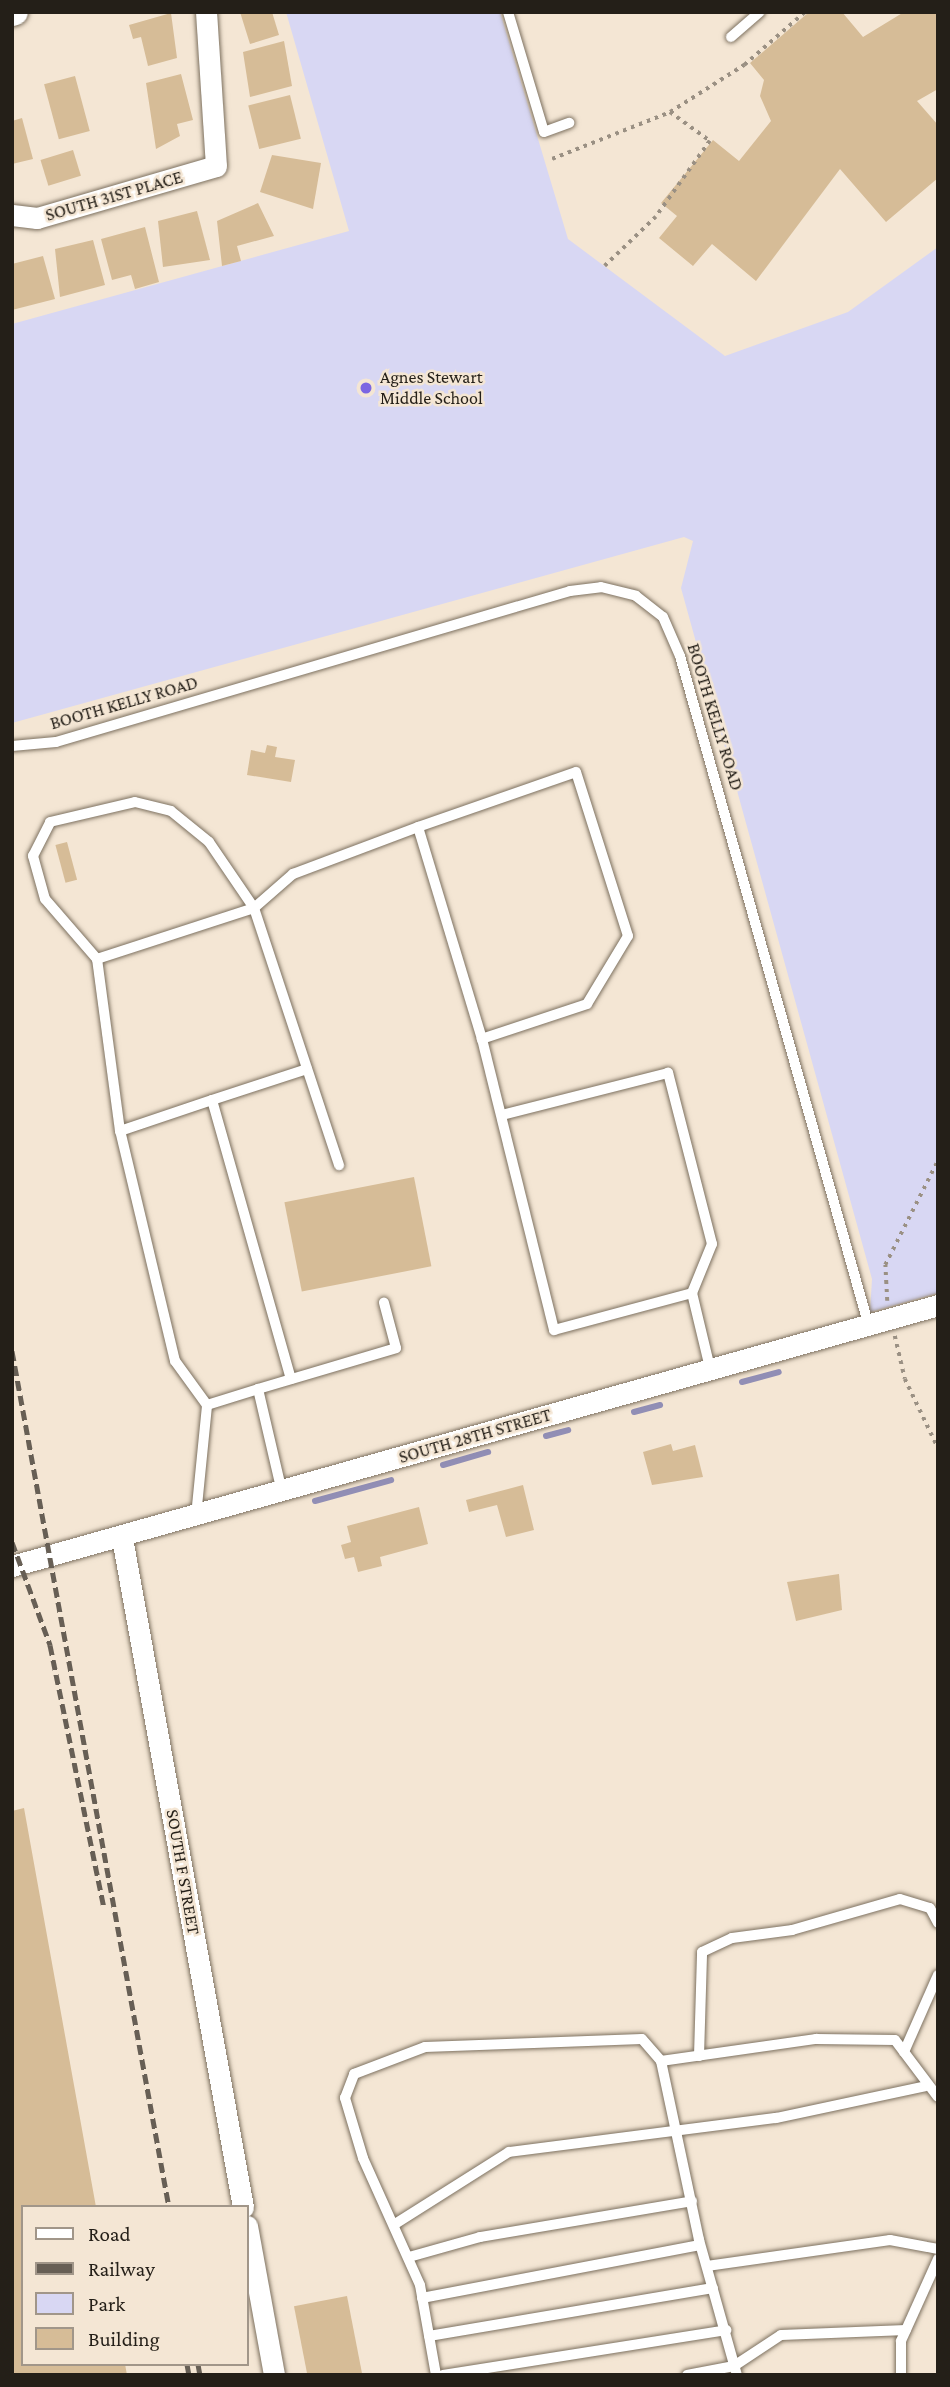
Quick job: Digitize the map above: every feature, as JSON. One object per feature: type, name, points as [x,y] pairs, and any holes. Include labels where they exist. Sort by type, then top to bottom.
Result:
[{"type":"street","name":"SOUTH 31ST PLACE","points":[[12,215],[37,218],[215,166],[206,12]]},
{"type":"street","name":"SOUTH 28TH STREET","points":[[12,1566],[122,1538],[938,1305]]},
{"type":"street","name":"SOUTH F STREET","points":[[122,1538],[243,2205]]},
{"type":"street","points":[[248,2232],[274,2375]]},
{"type":"lane","points":[[508,12],[544,132],[569,123]]},
{"type":"lane","points":[[731,37],[760,12]]},
{"type":"lane","name":"BOOTH KELLY ROAD","points":[[12,746],[56,742],[570,591],[601,587],[636,596],[663,617],[680,656],[868,1323]]},
{"type":"lane","points":[[97,959],[254,908],[293,874],[576,772],[628,936],[587,1004],[482,1039]]},
{"type":"lane","points":[[196,1517],[207,1405],[175,1361],[120,1131],[97,959],[46,899],[33,856],[50,822],[135,802],[171,811],[209,842],[254,908],[339,1165]]},
{"type":"lane","points":[[418,827],[482,1039],[554,1330],[692,1293]]},
{"type":"lane","points":[[120,1131],[307,1069]]},
{"type":"lane","points":[[502,1115],[668,1073],[712,1244],[692,1293],[710,1368]]},
{"type":"lane","points":[[212,1100],[291,1379]]},
{"type":"lane","points":[[207,1405],[396,1348],[384,1303]]},
{"type":"lane","points":[[258,1389],[282,1492]]},
{"type":"lane","points":[[699,2056],[702,1952],[732,1938],[792,1930],[900,1899],[930,1908],[938,1923]]},
{"type":"lane","points":[[904,2052],[938,1975]]},
{"type":"lane","points":[[436,2375],[422,2298],[409,2257],[396,2224],[363,2158],[345,2098],[354,2074],[425,2047],[483,2040],[642,2039],[661,2061],[678,2130],[700,2245],[726,2330],[735,2370]]},
{"type":"lane","points":[[661,2061],[816,2039],[895,2040],[926,2086],[938,2097]]},
{"type":"lane","points":[[396,2224],[509,2152],[776,2118],[926,2086]]},
{"type":"lane","points":[[409,2257],[480,2237],[692,2201]]},
{"type":"lane","points":[[707,2266],[890,2240],[938,2249]]},
{"type":"lane","points":[[422,2298],[700,2245]]},
{"type":"lane","points":[[901,2375],[906,2330],[938,2259]]},
{"type":"lane","points":[[429,2336],[713,2288]]},
{"type":"lane","points":[[443,2375],[726,2330]]},
{"type":"lane","points":[[687,2375],[735,2370],[781,2335],[906,2330]]},
{"type":"path","points":[[552,159],[670,113],[744,65],[805,12]]},
{"type":"path","points":[[606,267],[656,217],[710,141],[670,113]]},
{"type":"green space","name":"Agnes Stewart Middle School","points":[[286,12],[500,12],[568,239],[725,356],[848,312],[938,247],[938,1293],[870,1312],[872,1279],[681,588],[693,541],[684,537],[12,723],[12,324],[349,231]]},
{"type":"building","points":[[240,12],[272,12],[279,35],[250,44]]},
{"type":"building","points":[[809,12],[842,12],[863,37],[904,12],[938,12],[938,89],[917,101],[938,125],[938,178],[886,222],[840,169],[756,281],[712,244],[693,266],[659,238],[677,216],[661,203],[713,140],[739,161],[771,121],[760,96],[764,80],[750,63]]},
{"type":"building","points":[[171,13],[177,58],[148,66],[141,37],[133,39],[129,25]]},
{"type":"building","points":[[284,41],[292,86],[250,97],[243,52]]},
{"type":"building","points":[[181,74],[193,120],[177,124],[180,136],[156,149],[146,83]]},
{"type":"building","points":[[75,76],[90,131],[59,139],[44,84]]},
{"type":"building","points":[[290,95],[301,139],[259,149],[248,105]]},
{"type":"building","points":[[22,118],[33,159],[12,164],[12,121]]},
{"type":"building","points":[[73,150],[81,176],[48,186],[40,160]]},
{"type":"building","points":[[272,155],[321,163],[313,209],[260,192]]},
{"type":"building","points":[[258,203],[274,236],[237,246],[241,261],[222,266],[217,221]]},
{"type":"building","points":[[197,211],[210,260],[163,267],[158,221]]},
{"type":"building","points":[[145,227],[159,282],[135,289],[131,275],[112,280],[101,239]]},
{"type":"building","points":[[93,240],[105,285],[60,297],[55,249]]},
{"type":"building","points":[[43,256],[55,299],[12,310],[12,264]]},
{"type":"building","points":[[267,745],[277,747],[275,757],[295,760],[291,782],[247,775],[251,750],[265,753]]},
{"type":"building","points":[[67,842],[77,880],[66,883],[55,845]]},
{"type":"building","points":[[414,1177],[431,1266],[302,1292],[284,1202]]},
{"type":"building","points":[[671,1444],[673,1451],[695,1445],[703,1477],[652,1485],[643,1452]]},
{"type":"building","points":[[523,1485],[534,1530],[506,1537],[497,1505],[469,1512],[466,1500]]},
{"type":"building","points":[[419,1507],[428,1544],[380,1557],[382,1566],[358,1572],[354,1557],[345,1559],[341,1545],[351,1542],[347,1526]]},
{"type":"building","points":[[839,1574],[842,1610],[796,1621],[787,1582]]},
{"type":"building","points":[[24,1808],[96,2205],[21,2205],[21,2366],[125,2366],[127,2375],[12,2375],[12,1811]]},
{"type":"building","points":[[347,2296],[362,2375],[307,2375],[294,2306]]},
{"type":"waterway","points":[[742,1382],[779,1372]]},
{"type":"waterway","points":[[634,1412],[660,1405]]},
{"type":"waterway","points":[[546,1436],[568,1430]]},
{"type":"waterway","points":[[443,1465],[488,1452]]},
{"type":"waterway","points":[[315,1501],[391,1480]]},
{"type":"railway","points":[[12,1351],[169,2205]]},
{"type":"railway","points":[[12,1542],[50,1645],[104,1908]]},
{"type":"railway","points":[[187,2366],[189,2375]]},
{"type":"railway","points":[[198,2366],[200,2375]]},
{"type":"place","name":"Agnes Stewart Middle School","points":[[366,388]]}]
